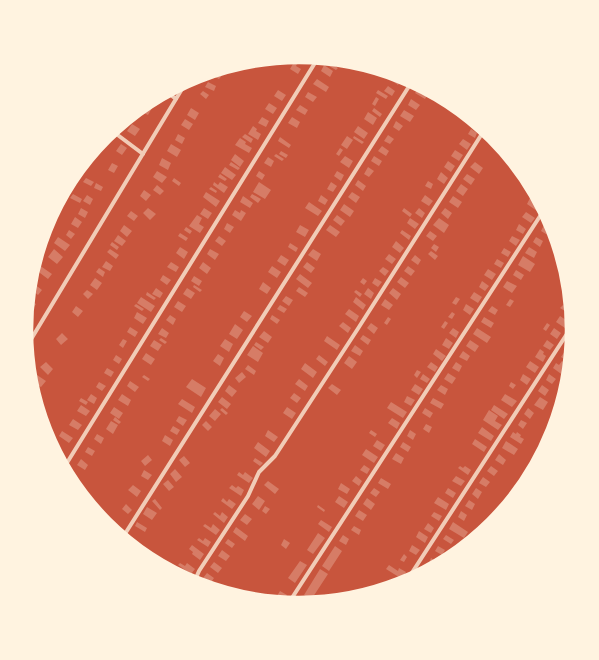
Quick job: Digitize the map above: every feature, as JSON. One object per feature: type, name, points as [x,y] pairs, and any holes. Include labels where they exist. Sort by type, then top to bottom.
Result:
[{"type":"street","points":[[67,462],[314,64]]},
{"type":"street","points":[[125,532],[409,86]]},
{"type":"street","points":[[32,337],[181,91]]},
{"type":"street","points":[[172,96],[176,99]]},
{"type":"street","points":[[118,134],[143,154]]},
{"type":"street","points":[[197,577],[248,496],[259,472],[274,456],[290,432],[482,134]]},
{"type":"street","points":[[293,597],[540,215]]},
{"type":"street","points":[[413,572],[566,335]]},
{"type":"building","points":[[293,63],[296,63],[296,66],[301,69],[298,74],[290,69]]},
{"type":"building","points":[[324,65],[333,71],[330,77],[321,71]]},
{"type":"building","points":[[334,65],[338,68],[336,70],[329,66]]},
{"type":"building","points":[[317,79],[329,87],[326,92],[313,84]]},
{"type":"building","points":[[391,79],[400,82],[398,85]]},
{"type":"building","points":[[208,82],[216,86],[214,91],[205,87]]},
{"type":"building","points":[[388,86],[395,91],[392,96],[384,91]]},
{"type":"building","points":[[278,90],[286,95],[282,101],[274,96]]},
{"type":"building","points":[[378,90],[388,96],[386,99],[376,93]]},
{"type":"building","points":[[417,90],[427,96],[425,99],[415,93]]},
{"type":"building","points":[[203,91],[209,95],[206,99],[200,94]]},
{"type":"building","points":[[308,92],[317,97],[313,102],[305,97]]},
{"type":"building","points":[[376,97],[379,99],[375,106],[372,104]]},
{"type":"building","points":[[411,99],[420,105],[416,110],[408,105]]},
{"type":"building","points":[[269,103],[277,108],[273,114],[265,109]]},
{"type":"building","points":[[300,105],[308,110],[305,115],[296,110]]},
{"type":"building","points":[[152,108],[148,115],[144,113]]},
{"type":"building","points":[[191,108],[199,113],[195,120],[187,115]]},
{"type":"building","points":[[374,108],[382,114],[380,117],[372,111]]},
{"type":"building","points":[[404,110],[414,116],[410,122],[400,116]]},
{"type":"building","points":[[368,112],[377,118],[373,125],[364,119]]},
{"type":"building","points":[[262,117],[269,121],[266,127],[258,123]]},
{"type":"building","points":[[292,117],[300,122],[297,128],[288,123]]},
{"type":"building","points":[[185,119],[193,124],[189,130],[181,125]]},
{"type":"building","points":[[396,121],[403,126],[399,131],[393,127]]},
{"type":"building","points":[[132,124],[140,129],[135,136],[127,131]]},
{"type":"building","points":[[253,126],[261,134],[258,140],[248,134]]},
{"type":"building","points":[[358,126],[368,133],[364,139],[354,132]]},
{"type":"building","points":[[471,129],[477,133],[475,138],[468,134]]},
{"type":"building","points":[[178,134],[185,138],[182,144],[175,140]]},
{"type":"building","points":[[245,134],[253,139],[251,143],[242,137]]},
{"type":"building","points":[[388,135],[394,139],[390,144],[384,141]]},
{"type":"building","points":[[347,136],[353,140],[347,149],[341,145]]},
{"type":"building","points":[[354,136],[364,142],[362,144],[353,138]]},
{"type":"building","points":[[280,137],[291,145],[289,148],[278,141]]},
{"type":"building","points":[[240,138],[252,148],[249,153],[235,145]]},
{"type":"building","points":[[463,139],[471,144],[467,150],[459,144]]},
{"type":"building","points":[[121,144],[127,148],[122,155],[116,151]]},
{"type":"building","points":[[171,144],[181,150],[177,157],[167,151]]},
{"type":"building","points":[[382,146],[389,151],[386,156],[378,151]]},
{"type":"building","points":[[340,148],[343,150],[339,156],[336,154]]},
{"type":"building","points":[[455,150],[463,155],[459,161],[451,156]]},
{"type":"building","points":[[281,151],[288,155],[286,158],[279,154]]},
{"type":"building","points":[[235,154],[244,161],[240,167],[231,160]]},
{"type":"building","points":[[276,154],[284,159],[282,161],[274,156]]},
{"type":"building","points":[[345,156],[353,161],[349,168],[340,162]]},
{"type":"building","points":[[374,156],[382,161],[379,166],[371,161]]},
{"type":"building","points":[[268,157],[274,161],[271,167],[264,163]]},
{"type":"building","points":[[162,158],[171,163],[168,170],[159,165]]},
{"type":"building","points":[[448,161],[455,166],[451,172],[444,167]]},
{"type":"building","points":[[231,162],[240,168],[238,170],[229,165]]},
{"type":"building","points":[[475,162],[483,168],[479,174],[470,167]]},
{"type":"building","points":[[112,163],[118,166],[114,173],[108,170]]},
{"type":"building","points":[[225,167],[236,175],[232,180],[221,173]]},
{"type":"building","points":[[368,167],[374,171],[369,177],[364,174]]},
{"type":"building","points":[[157,171],[167,177],[162,183],[153,177]]},
{"type":"building","points":[[259,171],[265,175],[262,180],[256,176]]},
{"type":"building","points":[[337,171],[344,175],[341,181],[334,176]]},
{"type":"building","points":[[441,172],[448,178],[444,184],[437,179]]},
{"type":"building","points":[[220,174],[227,179],[225,181],[218,177]]},
{"type":"building","points":[[467,174],[475,179],[471,185],[463,179]]},
{"type":"building","points":[[86,178],[94,182],[91,186],[83,182]]},
{"type":"building","points":[[174,178],[181,183],[179,186],[172,181]]},
{"type":"building","points":[[358,180],[366,186],[363,191],[355,185]]},
{"type":"building","points":[[428,181],[433,184],[431,189],[425,186]]},
{"type":"building","points":[[214,182],[218,185],[220,182],[228,187],[224,193],[213,185]]},
{"type":"building","points":[[259,182],[271,190],[265,199],[253,192]]},
{"type":"building","points":[[331,182],[337,186],[333,192],[327,189]]},
{"type":"building","points":[[96,183],[103,187],[101,191],[94,188]]},
{"type":"building","points":[[461,184],[468,189],[463,196],[456,191]]},
{"type":"building","points":[[157,185],[164,191],[160,195],[153,190]]},
{"type":"building","points":[[211,187],[217,191],[216,193],[209,189]]},
{"type":"building","points":[[144,190],[151,195],[146,201],[140,196]]},
{"type":"building","points":[[206,192],[220,201],[216,207],[203,197]]},
{"type":"building","points":[[352,192],[360,197],[356,203],[348,197]]},
{"type":"building","points":[[73,194],[82,199],[80,203],[70,198]]},
{"type":"building","points":[[252,194],[261,199],[258,203],[250,197]]},
{"type":"building","points":[[87,195],[93,199],[90,205],[83,201]]},
{"type":"building","points":[[321,195],[328,200],[325,205],[318,201]]},
{"type":"building","points":[[425,195],[433,201],[429,206],[421,201]]},
{"type":"building","points":[[243,196],[253,203],[250,208],[240,202]]},
{"type":"building","points":[[453,196],[462,202],[458,208],[449,202]]},
{"type":"building","points":[[530,198],[538,210],[537,211],[527,204]]},
{"type":"building","points":[[309,202],[322,211],[318,216],[305,208]]},
{"type":"building","points":[[344,204],[354,211],[350,217],[340,210]]},
{"type":"building","points":[[81,208],[88,212],[85,218],[78,214]]},
{"type":"building","points":[[148,208],[156,214],[150,220],[143,213]]},
{"type":"building","points":[[204,208],[212,213],[208,219],[200,214]]},
{"type":"building","points":[[404,208],[412,214],[410,217],[402,211]]},
{"type":"building","points":[[419,208],[425,213],[422,218],[415,213]]},
{"type":"building","points":[[445,208],[452,213],[448,219],[441,213]]},
{"type":"building","points":[[235,210],[240,213],[241,210],[246,213],[241,221],[232,215]]},
{"type":"building","points":[[131,211],[138,216],[134,221],[127,216]]},
{"type":"building","points":[[526,212],[535,218],[531,223],[522,217]]},
{"type":"building","points":[[197,215],[202,218],[199,224],[204,227],[200,233],[189,226]]},
{"type":"building","points":[[337,215],[345,221],[341,226],[333,220]]},
{"type":"building","points":[[75,217],[82,222],[78,228],[71,224]]},
{"type":"building","points":[[410,218],[419,224],[415,229],[407,223]]},
{"type":"building","points":[[439,218],[449,225],[444,233],[433,225]]},
{"type":"building","points":[[227,223],[234,227],[230,233],[224,229]]},
{"type":"building","points":[[519,224],[526,229],[523,234],[516,230]]},
{"type":"building","points":[[124,225],[132,231],[127,237],[120,231]]},
{"type":"building","points":[[300,225],[309,230],[305,237],[296,232]]},
{"type":"building","points":[[330,225],[340,232],[336,237],[326,230]]},
{"type":"building","points":[[545,225],[549,236],[541,231]]},
{"type":"building","points":[[186,227],[192,231],[190,234],[184,230]]},
{"type":"building","points":[[69,230],[75,234],[71,239],[66,235]]},
{"type":"building","points":[[402,230],[411,236],[409,240],[400,233]]},
{"type":"building","points":[[430,231],[437,236],[433,241],[426,236]]},
{"type":"building","points":[[180,233],[188,238],[186,241],[178,236]]},
{"type":"building","points":[[118,235],[126,241],[122,246],[114,241]]},
{"type":"building","points":[[219,236],[226,241],[222,246],[215,241]]},
{"type":"building","points":[[512,236],[520,240],[516,246],[509,241]]},
{"type":"building","points":[[58,237],[70,245],[65,251],[54,243]]},
{"type":"building","points":[[536,237],[543,241],[540,247],[533,242]]},
{"type":"building","points":[[396,241],[404,248],[400,253],[392,247]]},
{"type":"building","points":[[112,242],[119,247],[117,250],[110,245]]},
{"type":"building","points":[[290,243],[298,248],[296,252],[288,247]]},
{"type":"building","points":[[434,244],[439,247],[436,252],[431,248]]},
{"type":"building","points":[[180,247],[188,252],[184,259],[176,253]]},
{"type":"building","points":[[529,247],[537,252],[534,258],[525,253]]},
{"type":"building","points":[[504,248],[511,252],[508,257],[501,253]]},
{"type":"building","points":[[54,249],[63,257],[57,264],[48,257]]},
{"type":"building","points":[[110,249],[119,255],[116,259],[107,252]]},
{"type":"building","points":[[210,249],[219,254],[215,260],[207,254]]},
{"type":"building","points":[[313,249],[321,254],[317,261],[308,255]]},
{"type":"building","points":[[431,251],[438,256],[435,260],[428,254]]},
{"type":"building","points":[[389,254],[396,259],[392,264],[385,259]]},
{"type":"building","points":[[281,255],[289,260],[285,266],[277,261]]},
{"type":"building","points":[[415,255],[421,260],[418,265],[411,260]]},
{"type":"building","points":[[523,256],[535,264],[530,272],[518,265]]},
{"type":"building","points":[[497,259],[504,263],[501,268],[494,264]]},
{"type":"building","points":[[106,261],[113,266],[110,271],[102,267]]},
{"type":"building","points":[[171,262],[179,267],[176,272],[167,267]]},
{"type":"building","points":[[203,262],[211,268],[207,274],[199,268]]},
{"type":"building","points":[[307,262],[315,268],[311,273],[303,267]]},
{"type":"building","points":[[41,266],[52,274],[48,279],[39,272]]},
{"type":"building","points":[[272,266],[281,272],[277,278],[268,272]]},
{"type":"building","points":[[408,266],[415,271],[411,276],[404,271]]},
{"type":"building","points":[[383,267],[389,271],[385,276],[379,271]]},
{"type":"building","points":[[99,268],[105,272],[103,277],[96,272]]},
{"type":"building","points":[[488,269],[496,274],[492,280],[484,275]]},
{"type":"building","points":[[516,270],[524,275],[521,280],[513,275]]},
{"type":"building","points":[[300,274],[312,283],[308,288],[296,279]]},
{"type":"building","points":[[163,275],[171,280],[167,285],[160,280]]},
{"type":"building","points":[[194,276],[202,281],[199,286],[191,281]]},
{"type":"building","points":[[401,277],[409,283],[405,288],[397,282]]},
{"type":"building","points":[[95,278],[102,283],[97,290],[90,285]]},
{"type":"building","points":[[363,278],[367,281],[364,285],[360,282]]},
{"type":"building","points":[[375,278],[382,282],[378,287],[372,283]]},
{"type":"building","points":[[482,281],[489,286],[485,291],[479,287]]},
{"type":"building","points":[[507,281],[517,286],[512,293],[503,287]]},
{"type":"building","points":[[263,282],[271,288],[267,294],[259,289]]},
{"type":"building","points":[[194,285],[202,290],[200,292],[193,287]]},
{"type":"building","points":[[37,286],[42,290],[38,295],[35,293]]},
{"type":"building","points":[[299,287],[308,293],[305,297],[296,291]]},
{"type":"building","points":[[156,288],[163,293],[160,298],[152,294]]},
{"type":"building","points":[[187,288],[195,293],[191,299],[183,294]]},
{"type":"building","points":[[368,288],[374,293],[371,299],[364,294]]},
{"type":"building","points":[[393,288],[401,294],[397,300],[389,293]]},
{"type":"building","points":[[87,290],[93,294],[88,299],[83,294]]},
{"type":"building","points":[[356,290],[362,294],[360,297],[354,292]]},
{"type":"building","points":[[147,292],[156,298],[154,300],[146,295]]},
{"type":"building","points":[[474,292],[482,297],[478,303],[470,298]]},
{"type":"building","points":[[286,296],[293,300],[289,306],[282,301]]},
{"type":"building","points":[[141,297],[155,306],[151,312],[137,303]]},
{"type":"building","points":[[356,297],[366,305],[363,310],[353,302]]},
{"type":"building","points":[[456,297],[460,299],[456,305],[452,303]]},
{"type":"building","points":[[385,299],[393,305],[389,310],[381,305]]},
{"type":"building","points":[[510,299],[514,301],[510,307],[506,305]]},
{"type":"building","points":[[178,301],[186,306],[182,312],[174,307]]},
{"type":"building","points":[[136,304],[144,309],[142,311],[134,306]]},
{"type":"building","points":[[466,304],[474,309],[470,315],[463,310]]},
{"type":"building","points":[[280,305],[287,309],[284,313],[277,309]]},
{"type":"building","points":[[563,305],[566,312],[560,308]]},
{"type":"building","points":[[76,306],[83,311],[78,317],[72,312]]},
{"type":"building","points":[[492,306],[498,310],[495,315],[488,311]]},
{"type":"building","points":[[349,309],[359,316],[356,322],[345,314]]},
{"type":"building","points":[[244,311],[252,316],[247,322],[240,317]]},
{"type":"building","points":[[137,312],[147,318],[143,324],[134,318]]},
{"type":"building","points":[[452,312],[455,314],[452,319],[448,317]]},
{"type":"building","points":[[170,315],[176,319],[173,325],[166,320]]},
{"type":"building","points":[[272,315],[280,320],[277,324],[270,319]]},
{"type":"building","points":[[560,316],[566,320],[566,326],[565,328],[556,322]]},
{"type":"building","points":[[388,317],[391,319],[387,325],[384,323]]},
{"type":"building","points":[[484,317],[494,323],[491,328],[481,322]]},
{"type":"building","points":[[445,321],[448,323],[444,329],[441,327]]},
{"type":"building","points":[[343,322],[351,328],[348,333],[339,326]]},
{"type":"building","points":[[371,323],[378,328],[374,334],[367,328]]},
{"type":"building","points":[[547,323],[550,325],[546,331],[543,329]]},
{"type":"building","points":[[235,324],[243,330],[237,339],[229,334]]},
{"type":"building","points":[[130,327],[138,332],[135,337],[127,332]]},
{"type":"building","points":[[162,328],[169,333],[166,338],[158,334]]},
{"type":"building","points":[[453,328],[459,332],[456,338],[449,333]]},
{"type":"building","points":[[477,328],[491,337],[487,343],[473,334]]},
{"type":"building","points":[[554,328],[561,333],[557,339],[550,334]]},
{"type":"building","points":[[264,331],[272,337],[268,343],[259,337]]},
{"type":"building","points":[[62,333],[68,339],[61,345],[56,339]]},
{"type":"building","points":[[363,335],[371,340],[368,345],[360,339]]},
{"type":"building","points":[[327,336],[340,345],[337,350],[324,341]]},
{"type":"building","points":[[161,338],[167,342],[165,344],[159,340]]},
{"type":"building","points":[[446,338],[453,343],[449,349],[442,345]]},
{"type":"building","points":[[123,339],[127,341],[123,348],[119,345]]},
{"type":"building","points":[[225,339],[233,344],[229,352],[220,346]]},
{"type":"building","points":[[154,340],[162,345],[158,351],[150,346]]},
{"type":"building","points":[[470,340],[479,346],[475,352],[466,346]]},
{"type":"building","points":[[547,340],[554,345],[550,350],[543,346]]},
{"type":"building","points":[[256,342],[264,347],[261,350],[254,345]]},
{"type":"building","points":[[355,345],[363,351],[360,356],[351,351]]},
{"type":"building","points":[[253,346],[263,353],[258,362],[247,355]]},
{"type":"building","points":[[436,349],[446,356],[442,361],[433,354]]},
{"type":"building","points":[[540,349],[546,356],[543,362],[535,357]]},
{"type":"building","points":[[463,351],[470,356],[467,361],[459,357]]},
{"type":"building","points":[[565,351],[565,360],[561,357]]},
{"type":"building","points":[[146,353],[155,359],[151,365],[142,359]]},
{"type":"building","points":[[218,354],[224,358],[220,366],[213,361]]},
{"type":"building","points":[[116,355],[122,359],[119,364],[113,360]]},
{"type":"building","points":[[319,355],[328,362],[325,366],[316,359]]},
{"type":"building","points":[[349,356],[357,362],[352,369],[344,363]]},
{"type":"building","points":[[530,361],[539,367],[535,373],[526,367]]},
{"type":"building","points":[[562,361],[564,363],[562,375],[553,368],[556,363],[559,365]]},
{"type":"building","points":[[46,362],[53,369],[48,375],[40,367]]},
{"type":"building","points":[[431,362],[438,367],[435,372],[427,367]]},
{"type":"building","points":[[456,362],[462,366],[459,372],[452,368]]},
{"type":"building","points":[[305,363],[317,372],[313,378],[301,369]]},
{"type":"building","points":[[248,365],[256,371],[254,375],[245,369]]},
{"type":"building","points":[[107,368],[114,372],[111,377],[104,373]]},
{"type":"building","points":[[417,370],[421,372],[417,378],[414,375]]},
{"type":"building","points":[[242,372],[246,377],[239,383],[235,378]]},
{"type":"building","points":[[448,373],[456,378],[452,384],[444,379]]},
{"type":"building","points":[[423,374],[430,379],[427,383],[420,379]]},
{"type":"building","points":[[523,374],[531,379],[527,385],[520,380]]},
{"type":"building","points":[[549,374],[556,379],[552,384],[546,380]]},
{"type":"building","points":[[37,375],[46,381],[41,387],[39,386]]},
{"type":"building","points":[[144,375],[150,379],[148,381],[142,377]]},
{"type":"building","points":[[192,379],[206,388],[201,397],[186,387]]},
{"type":"building","points":[[299,379],[308,386],[305,391],[295,384]]},
{"type":"building","points":[[130,381],[139,387],[135,392],[127,386]]},
{"type":"building","points":[[99,382],[106,386],[102,391],[96,387]]},
{"type":"building","points":[[511,382],[516,385],[513,389],[509,386]]},
{"type":"building","points":[[332,384],[341,390],[337,395],[328,388]]},
{"type":"building","points":[[415,384],[423,389],[419,395],[411,390]]},
{"type":"building","points":[[229,385],[237,391],[232,397],[225,391]]},
{"type":"building","points":[[441,385],[448,389],[445,395],[437,390]]},
{"type":"building","points":[[542,385],[549,390],[545,396],[538,391]]},
{"type":"building","points":[[294,393],[301,398],[297,403],[290,398]]},
{"type":"building","points":[[91,394],[97,398],[94,404],[87,400]]},
{"type":"building","points":[[122,394],[131,400],[128,406],[118,400]]},
{"type":"building","points":[[505,394],[517,401],[512,407],[501,400]]},
{"type":"building","points":[[407,396],[415,400],[411,406],[404,402]]},
{"type":"building","points":[[222,397],[231,404],[227,409],[218,402]]},
{"type":"building","points":[[540,397],[548,402],[543,410],[534,405]]},
{"type":"building","points":[[81,398],[88,402],[86,405],[79,401]]},
{"type":"building","points":[[433,398],[444,404],[441,409],[430,403]]},
{"type":"building","points":[[182,399],[195,407],[192,413],[178,404]]},
{"type":"building","points":[[391,402],[407,412],[403,418],[387,408]]},
{"type":"building","points":[[81,405],[90,411],[86,416],[77,411]]},
{"type":"building","points":[[494,405],[508,414],[504,419],[491,410]]},
{"type":"building","points":[[114,407],[123,413],[119,419],[110,413]]},
{"type":"building","points":[[287,407],[296,413],[292,419],[283,413]]},
{"type":"building","points":[[222,408],[228,413],[226,415],[220,410]]},
{"type":"building","points":[[425,408],[433,413],[430,418],[422,413]]},
{"type":"building","points":[[528,408],[534,413],[530,419],[524,414]]},
{"type":"building","points":[[215,409],[221,414],[215,421],[209,416]]},
{"type":"building","points":[[489,410],[498,416],[495,421],[502,425],[498,430],[483,420]]},
{"type":"building","points":[[179,416],[187,420],[183,426],[176,421]]},
{"type":"building","points":[[115,417],[121,422],[119,424],[113,420]]},
{"type":"building","points":[[392,418],[400,423],[397,429],[388,423]]},
{"type":"building","points":[[73,419],[82,425],[78,430],[69,425]]},
{"type":"building","points":[[521,420],[527,423],[523,429],[518,425]]},
{"type":"building","points":[[111,421],[118,425],[113,434],[106,429]]},
{"type":"building","points":[[206,421],[212,427],[208,431],[202,425]]},
{"type":"building","points":[[426,424],[432,427],[429,433],[423,429]]},
{"type":"building","points":[[173,426],[180,430],[177,435],[170,431]]},
{"type":"building","points":[[482,427],[494,436],[491,441],[478,433]]},
{"type":"building","points":[[268,430],[278,437],[274,442],[265,436]]},
{"type":"building","points":[[371,430],[377,434],[375,437],[369,433]]},
{"type":"building","points":[[410,430],[416,434],[413,440],[407,436]]},
{"type":"building","points":[[62,431],[73,438],[69,443],[59,436]]},
{"type":"building","points":[[513,432],[516,434],[517,432],[524,439],[521,444],[510,437]]},
{"type":"building","points":[[97,434],[104,438],[101,444],[94,439]]},
{"type":"building","points":[[165,435],[173,440],[170,446],[162,441]]},
{"type":"building","points":[[475,439],[487,447],[484,452],[472,444]]},
{"type":"building","points":[[377,440],[385,445],[381,451],[373,446]]},
{"type":"building","points":[[506,441],[518,449],[514,455],[502,448]]},
{"type":"building","points":[[258,442],[270,451],[266,457],[254,448]]},
{"type":"building","points":[[403,442],[411,447],[408,452],[400,447]]},
{"type":"building","points":[[88,447],[95,451],[92,456],[85,452]]},
{"type":"building","points":[[366,449],[378,457],[374,463],[362,455]]},
{"type":"building","points":[[396,453],[404,458],[401,464],[392,459]]},
{"type":"building","points":[[499,454],[506,460],[503,465],[495,460]]},
{"type":"building","points":[[148,455],[152,460],[145,466],[141,461]]},
{"type":"building","points":[[184,456],[190,463],[185,467],[179,460]]},
{"type":"building","points":[[255,458],[263,463],[260,466],[253,461]]},
{"type":"building","points":[[81,459],[88,465],[85,470],[77,465]]},
{"type":"building","points":[[364,465],[370,469],[367,474],[360,470]]},
{"type":"building","points":[[460,466],[463,468],[465,466],[471,470],[468,475],[458,468]]},
{"type":"building","points":[[491,466],[498,471],[494,476],[487,471]]},
{"type":"building","points":[[175,469],[182,477],[176,482],[170,474]]},
{"type":"building","points":[[144,470],[152,475],[148,480],[141,476]]},
{"type":"building","points":[[239,472],[243,475],[245,472],[253,478],[249,483],[237,475]]},
{"type":"building","points":[[356,476],[362,481],[359,486],[352,481]]},
{"type":"building","points":[[456,476],[465,481],[461,486],[452,481]]},
{"type":"building","points":[[483,477],[490,482],[486,487],[479,483]]},
{"type":"building","points":[[381,478],[391,484],[388,489],[378,483]]},
{"type":"building","points":[[168,480],[174,487],[169,491],[163,484]]},
{"type":"building","points":[[268,481],[279,489],[275,494],[264,485]]},
{"type":"building","points":[[341,483],[350,489],[347,494],[338,489]]},
{"type":"building","points":[[133,485],[141,491],[137,497],[128,490]]},
{"type":"building","points":[[232,485],[244,490],[241,496],[229,488]]},
{"type":"building","points":[[374,488],[380,492],[376,497],[370,493]]},
{"type":"building","points":[[448,488],[456,493],[453,498],[445,493]]},
{"type":"building","points":[[476,488],[482,492],[478,499],[472,494]]},
{"type":"building","points":[[258,496],[265,501],[259,510],[252,504]]},
{"type":"building","points":[[339,496],[348,502],[344,508],[335,502]]},
{"type":"building","points":[[438,497],[449,504],[446,510],[434,503]]},
{"type":"building","points":[[223,498],[227,502],[229,499],[236,504],[232,509],[221,501]]},
{"type":"building","points":[[367,498],[375,504],[371,510],[363,504]]},
{"type":"building","points":[[155,499],[162,508],[160,510],[152,501]]},
{"type":"building","points":[[469,500],[475,504],[472,510],[465,506]]},
{"type":"building","points":[[126,504],[132,510],[128,514],[122,509]]},
{"type":"building","points":[[318,505],[325,510],[324,512],[317,507]]},
{"type":"building","points":[[265,506],[270,509],[266,514],[262,511]]},
{"type":"building","points":[[147,507],[157,513],[152,520],[143,514]]},
{"type":"building","points":[[359,510],[367,515],[363,521],[355,516]]},
{"type":"building","points":[[461,511],[467,515],[464,521],[458,517]]},
{"type":"building","points":[[215,512],[220,516],[222,512],[228,517],[224,523],[213,514]]},
{"type":"building","points":[[434,512],[442,516],[439,521],[431,516]]},
{"type":"building","points":[[245,514],[252,519],[247,525],[240,520]]},
{"type":"building","points":[[321,520],[332,527],[329,532],[318,524]]},
{"type":"building","points":[[137,522],[147,528],[145,532],[135,526]]},
{"type":"building","points":[[453,522],[468,532],[464,538],[449,529]]},
{"type":"building","points":[[428,523],[434,528],[431,533],[424,529]]},
{"type":"building","points":[[205,524],[211,528],[213,524],[220,530],[216,535],[203,526]]},
{"type":"building","points":[[354,526],[361,530],[359,535],[351,530]]},
{"type":"building","points":[[236,527],[248,536],[245,541],[233,532]]},
{"type":"building","points":[[419,531],[428,537],[425,543],[416,537]]},
{"type":"building","points":[[318,533],[325,538],[313,554],[307,550]]},
{"type":"building","points":[[343,535],[349,539],[346,545],[339,541]]},
{"type":"building","points":[[446,535],[454,540],[451,544],[443,539]]},
{"type":"building","points":[[199,538],[203,541],[205,538],[211,542],[208,547],[197,540]]},
{"type":"building","points":[[228,539],[235,544],[232,548],[225,543]]},
{"type":"building","points":[[284,539],[290,543],[286,549],[281,545]]},
{"type":"building","points":[[192,545],[204,554],[200,560],[189,549]]},
{"type":"building","points":[[412,545],[420,550],[416,555],[409,551]]},
{"type":"building","points":[[335,546],[342,551],[329,571],[322,566]]},
{"type":"building","points":[[438,546],[445,550],[442,555],[435,551]]},
{"type":"building","points":[[222,550],[230,556],[226,561],[218,556]]},
{"type":"building","points":[[404,554],[407,557],[404,562],[400,560]]},
{"type":"building","points":[[300,561],[307,565],[295,583],[288,578]]},
{"type":"building","points":[[214,562],[222,568],[218,573],[210,567]]},
{"type":"building","points":[[180,563],[185,566],[187,563],[195,569],[191,574],[178,565]]},
{"type":"building","points":[[389,565],[398,571],[399,568],[406,572],[400,578],[386,569]]},
{"type":"building","points":[[320,569],[328,574],[313,596],[304,595]]},
{"type":"building","points":[[207,573],[214,578],[211,582],[203,578]]},
{"type":"building","points":[[280,591],[287,595],[286,596],[277,596]]}]
